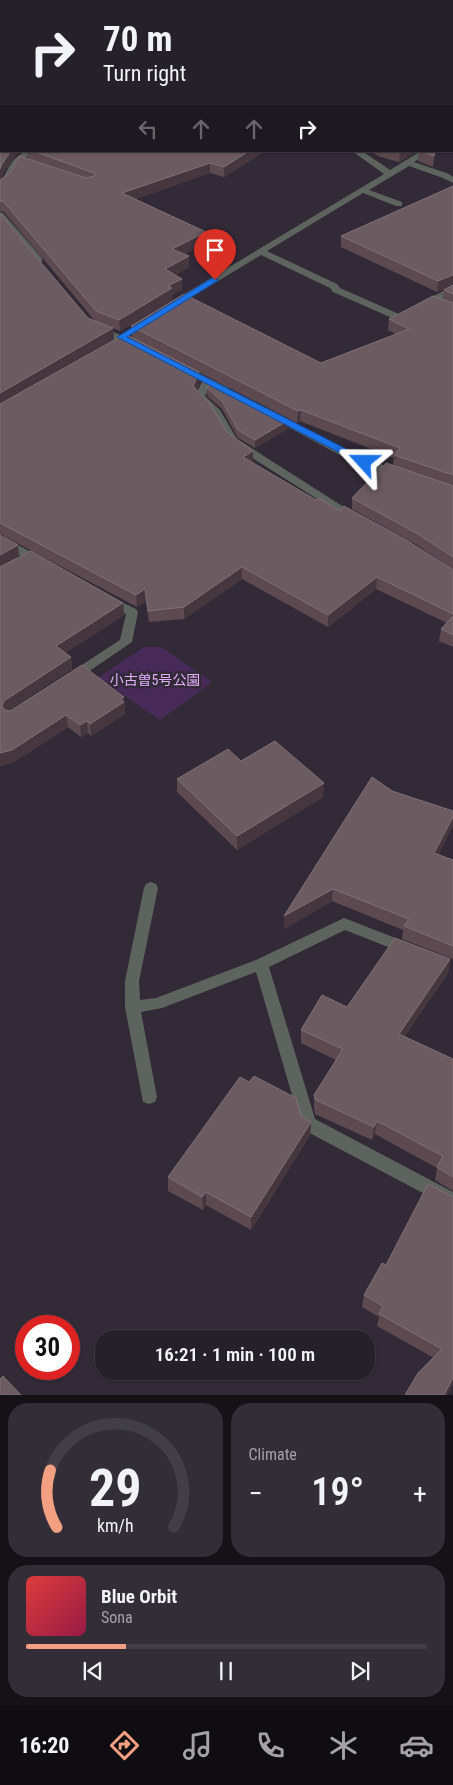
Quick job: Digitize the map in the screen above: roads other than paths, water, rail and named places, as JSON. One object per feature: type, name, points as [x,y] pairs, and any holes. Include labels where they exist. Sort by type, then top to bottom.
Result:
[{"type":"street","points":[[0,188],[10,176],[18,161],[30,152]]},
{"type":"street","points":[[357,152],[390,174]]},
{"type":"street","points":[[162,312],[364,191],[425,152]]},
{"type":"street","points":[[18,161],[27,164]]},
{"type":"street","points":[[409,163],[446,176],[453,181]]},
{"type":"street","points":[[364,191],[398,204]]},
{"type":"street","points":[[0,214],[47,270]]},
{"type":"street","points":[[262,252],[334,286],[336,290],[399,318],[453,289]]},
{"type":"street","points":[[431,301],[446,308]]},
{"type":"street","points":[[87,319],[93,326],[125,336],[143,348]]},
{"type":"street","points":[[109,349],[125,336]]},
{"type":"street","points":[[176,364],[234,394]]},
{"type":"street","points":[[208,381],[200,396],[216,412],[233,441],[363,522]]},
{"type":"street","points":[[259,408],[351,457],[408,478]]},
{"type":"street","points":[[0,539],[48,566]]},
{"type":"street","points":[[16,566],[31,557]]},
{"type":"street","points":[[60,685],[126,642],[132,612],[98,594]]},
{"type":"street","points":[[149,1097],[133,1007],[132,981],[151,888]]},
{"type":"street","points":[[133,1007],[157,1004],[261,964],[344,924],[417,952]]},
{"type":"street","points":[[261,964],[308,1124],[453,1201]]},
{"type":"park label","name":"小古曽5号公園","points":[[155,680]]}]
